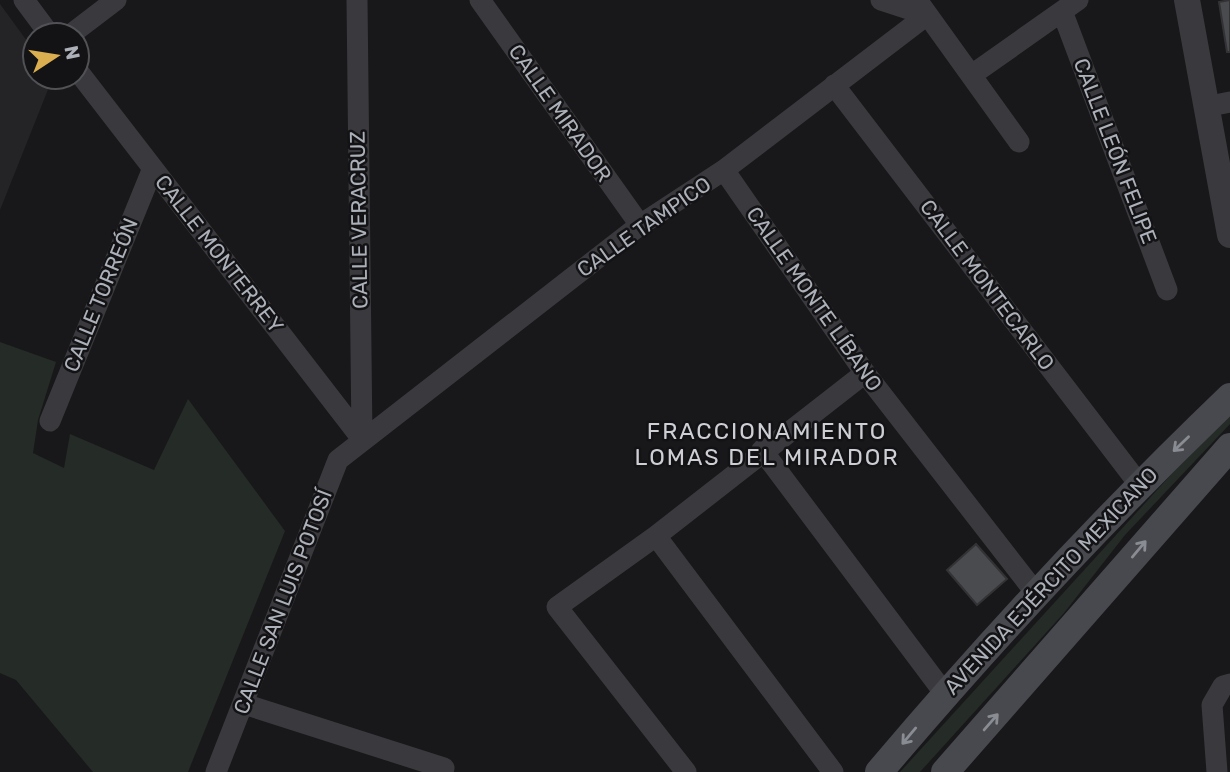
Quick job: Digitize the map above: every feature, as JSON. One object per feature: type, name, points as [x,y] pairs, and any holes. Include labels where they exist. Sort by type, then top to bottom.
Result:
[{"type":"main road","name":"AVENIDA EJÉRCITO MEXICANO","points":[[879,772],[1035,592],[1139,484],[1230,397]]},
{"type":"main road","name":"AVENIDA EJÉRCITO MEXICANO","points":[[945,772],[1230,447]]},
{"type":"street","points":[[24,0],[40,21]]},
{"type":"street","points":[[88,21],[116,0]]},
{"type":"street","name":"CALLE VERACRUZ","points":[[356,0],[362,439]]},
{"type":"street","name":"CALLE MIRADOR","points":[[480,0],[640,225]]},
{"type":"street","points":[[881,0],[922,7],[973,74],[1019,142]]},
{"type":"street","points":[[1189,0],[1217,105],[1230,236]]},
{"type":"street","points":[[973,74],[1070,6]]},
{"type":"street","name":"CALLE LEÓN FELIPE","points":[[1070,6],[1167,290]]},
{"type":"street","name":"CALLE TAMPICO","points":[[362,439],[640,225],[724,170],[834,85],[922,7]]},
{"type":"street","name":"CALLE MONTECARLO","points":[[834,85],[1139,484]]},
{"type":"street","name":"CALLE MONTERREY","points":[[91,88],[362,439]]},
{"type":"street","name":"CALLE TORREÓN","points":[[50,421],[153,169]]},
{"type":"street","name":"CALLE MONTE LÍBANO","points":[[724,170],[865,373],[1035,592]]},
{"type":"street","points":[[686,772],[557,607],[656,536],[762,450],[865,373]]},
{"type":"street","name":"CALLE SAN LUIS POTOSÍ","points":[[216,772],[338,460],[362,439]]},
{"type":"street","points":[[762,450],[945,694]]},
{"type":"street","points":[[656,536],[833,772]]},
{"type":"street","points":[[1217,772],[1212,705],[1223,686],[1230,684]]},
{"type":"street","points":[[244,704],[444,768]]},
{"type":"shaded area","points":[[0,4],[21,33],[21,91],[47,91],[0,210]]},
{"type":"shaded area","points":[[0,342],[56,362],[38,420],[33,453],[64,468],[70,434],[154,470],[188,399],[285,531],[188,772],[93,772],[16,680],[0,673]]},
{"type":"shaded area","points":[[1230,410],[1230,424],[1125,535],[1064,613],[920,772],[900,772]]},
{"type":"building","points":[[1230,0],[1230,52],[1227,52],[1219,2]]},
{"type":"building","points":[[976,544],[1007,579],[977,605],[947,570]]},
{"type":"district","name":"FRACCIONAMIENTO LOMAS DEL MIRADOR","points":[[767,444]]}]
